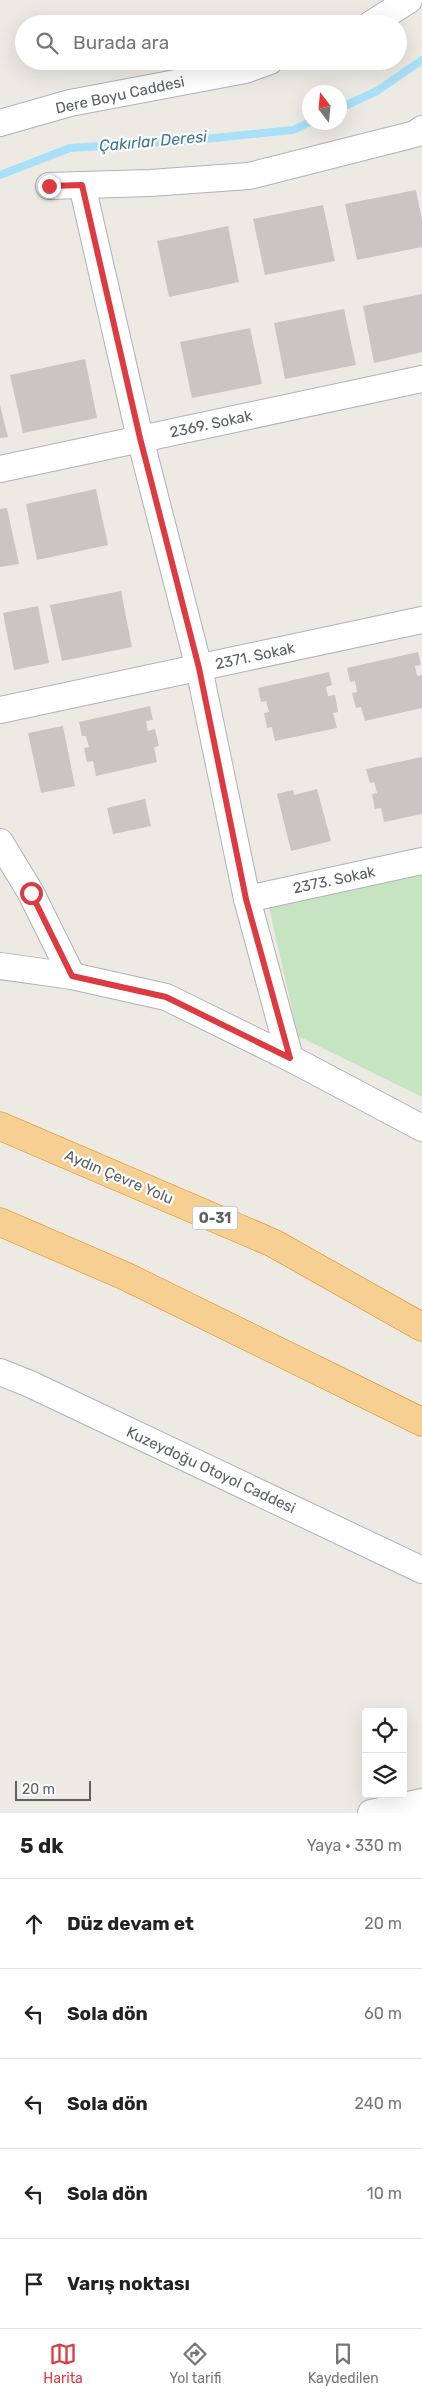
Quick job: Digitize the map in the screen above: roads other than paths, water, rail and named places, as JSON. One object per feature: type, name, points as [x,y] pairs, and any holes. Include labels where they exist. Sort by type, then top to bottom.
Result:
[{"type":"highway","name":"Aydın Çevre Yolu","points":[[0,1126],[273,1243],[422,1327]]},
{"type":"highway","points":[[0,1222],[125,1276],[422,1422]]},
{"type":"street","points":[[385,15],[409,0]]},
{"type":"street","name":"Dere Boyu Caddesi","points":[[0,123],[70,103],[245,70]]},
{"type":"street","points":[[49,186],[250,176],[415,134],[422,129]]},
{"type":"street","points":[[82,185],[140,438],[199,668],[246,899],[290,1058]]},
{"type":"street","name":"2369. Sokak","points":[[0,469],[422,379]]},
{"type":"street","name":"2371. Sokak","points":[[0,710],[422,620]]},
{"type":"street","points":[[0,842],[31,893],[72,976]]},
{"type":"street","name":"2373. Sokak","points":[[246,899],[422,861]]},
{"type":"street","points":[[0,966],[72,976],[166,997],[290,1058],[422,1128]]},
{"type":"street","name":"Kuzeydoğu Otoyol Caddesi","points":[[0,1372],[48,1392],[422,1570]]},
{"type":"street","points":[[371,1813],[422,1802]]},
{"type":"waterway","name":"Çakırlar Deresi","points":[[347,105],[377,91],[422,60]]},
{"type":"waterway","name":"Çakırlar Deresi","points":[[0,175],[70,148],[195,140],[293,130],[302,126]]}]
